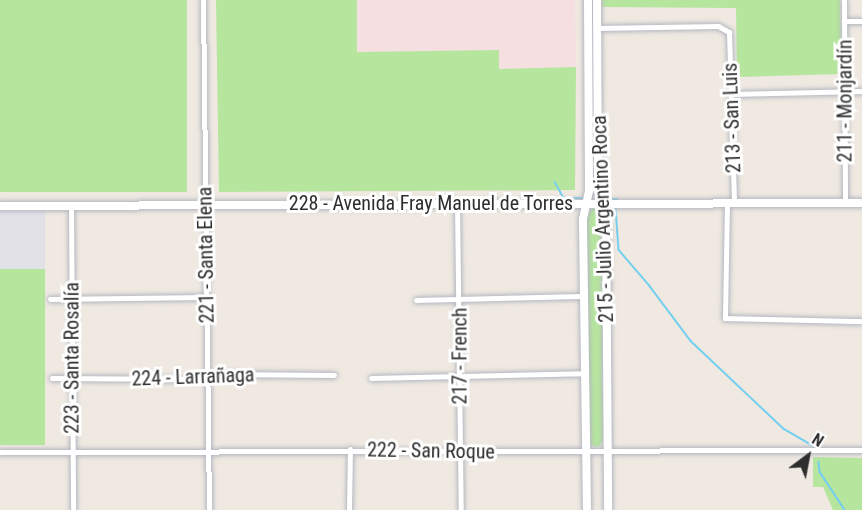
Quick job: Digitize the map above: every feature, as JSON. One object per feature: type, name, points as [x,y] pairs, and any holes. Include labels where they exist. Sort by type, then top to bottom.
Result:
[{"type":"street","name":"221 - Santa Elena","points":[[202,0],[209,510]]},
{"type":"street","name":"215 - Julio Argentino Roca","points":[[587,510],[584,296],[586,203],[589,191],[588,0]]},
{"type":"street","name":"215 - Julio Argentino Roca","points":[[597,0],[598,192],[606,203],[608,510]]},
{"type":"street","name":"211 - Monjardín","points":[[844,0],[845,202]]},
{"type":"street","points":[[844,21],[862,21]]},
{"type":"street","name":"213 - San Luis","points":[[597,28],[718,26],[729,32],[731,203],[723,316],[728,320],[862,321]]},
{"type":"street","points":[[588,28],[597,28]]},
{"type":"street","points":[[731,94],[862,91]]},
{"type":"street","name":"217 - French","points":[[457,203],[461,510]]},
{"type":"street","name":"228 - Avenida Fray Manuel de Torres","points":[[0,206],[862,203]]},
{"type":"street","name":"223 - Santa Rosalía","points":[[71,205],[73,510]]},
{"type":"street","points":[[416,300],[584,296]]},
{"type":"street","points":[[50,299],[206,297]]},
{"type":"street","points":[[371,378],[585,373]]},
{"type":"street","name":"224 - Larrañaga","points":[[52,378],[196,380],[218,374],[334,375]]},
{"type":"street","points":[[349,510],[350,449]]},
{"type":"street","name":"222 - San Roque","points":[[0,452],[350,449],[460,453],[585,450],[862,450]]},
{"type":"shaded area","points":[[357,0],[575,0],[576,67],[499,69],[498,50],[357,52]]},
{"type":"shaded area","points":[[0,211],[45,211],[45,269],[0,269]]},
{"type":"green space","points":[[0,0],[187,0],[187,192],[0,192]]},
{"type":"green space","points":[[216,0],[357,0],[357,52],[499,50],[499,69],[576,67],[575,190],[219,192]]},
{"type":"green space","points":[[602,0],[840,0],[842,74],[737,77],[736,8],[602,7]]},
{"type":"green space","points":[[592,208],[598,209],[601,214],[603,440],[597,447],[589,444],[585,217]]},
{"type":"green space","points":[[0,269],[45,269],[45,445],[0,445]]},
{"type":"green space","points":[[813,457],[862,458],[862,510],[833,510],[823,487],[813,487]]},
{"type":"waterway","points":[[555,182],[564,198],[584,198]]},
{"type":"waterway","points":[[606,199],[617,199]]},
{"type":"waterway","points":[[616,208],[619,250],[649,285],[691,341],[784,429],[817,448]]},
{"type":"waterway","points":[[819,462],[820,472],[845,510]]}]
